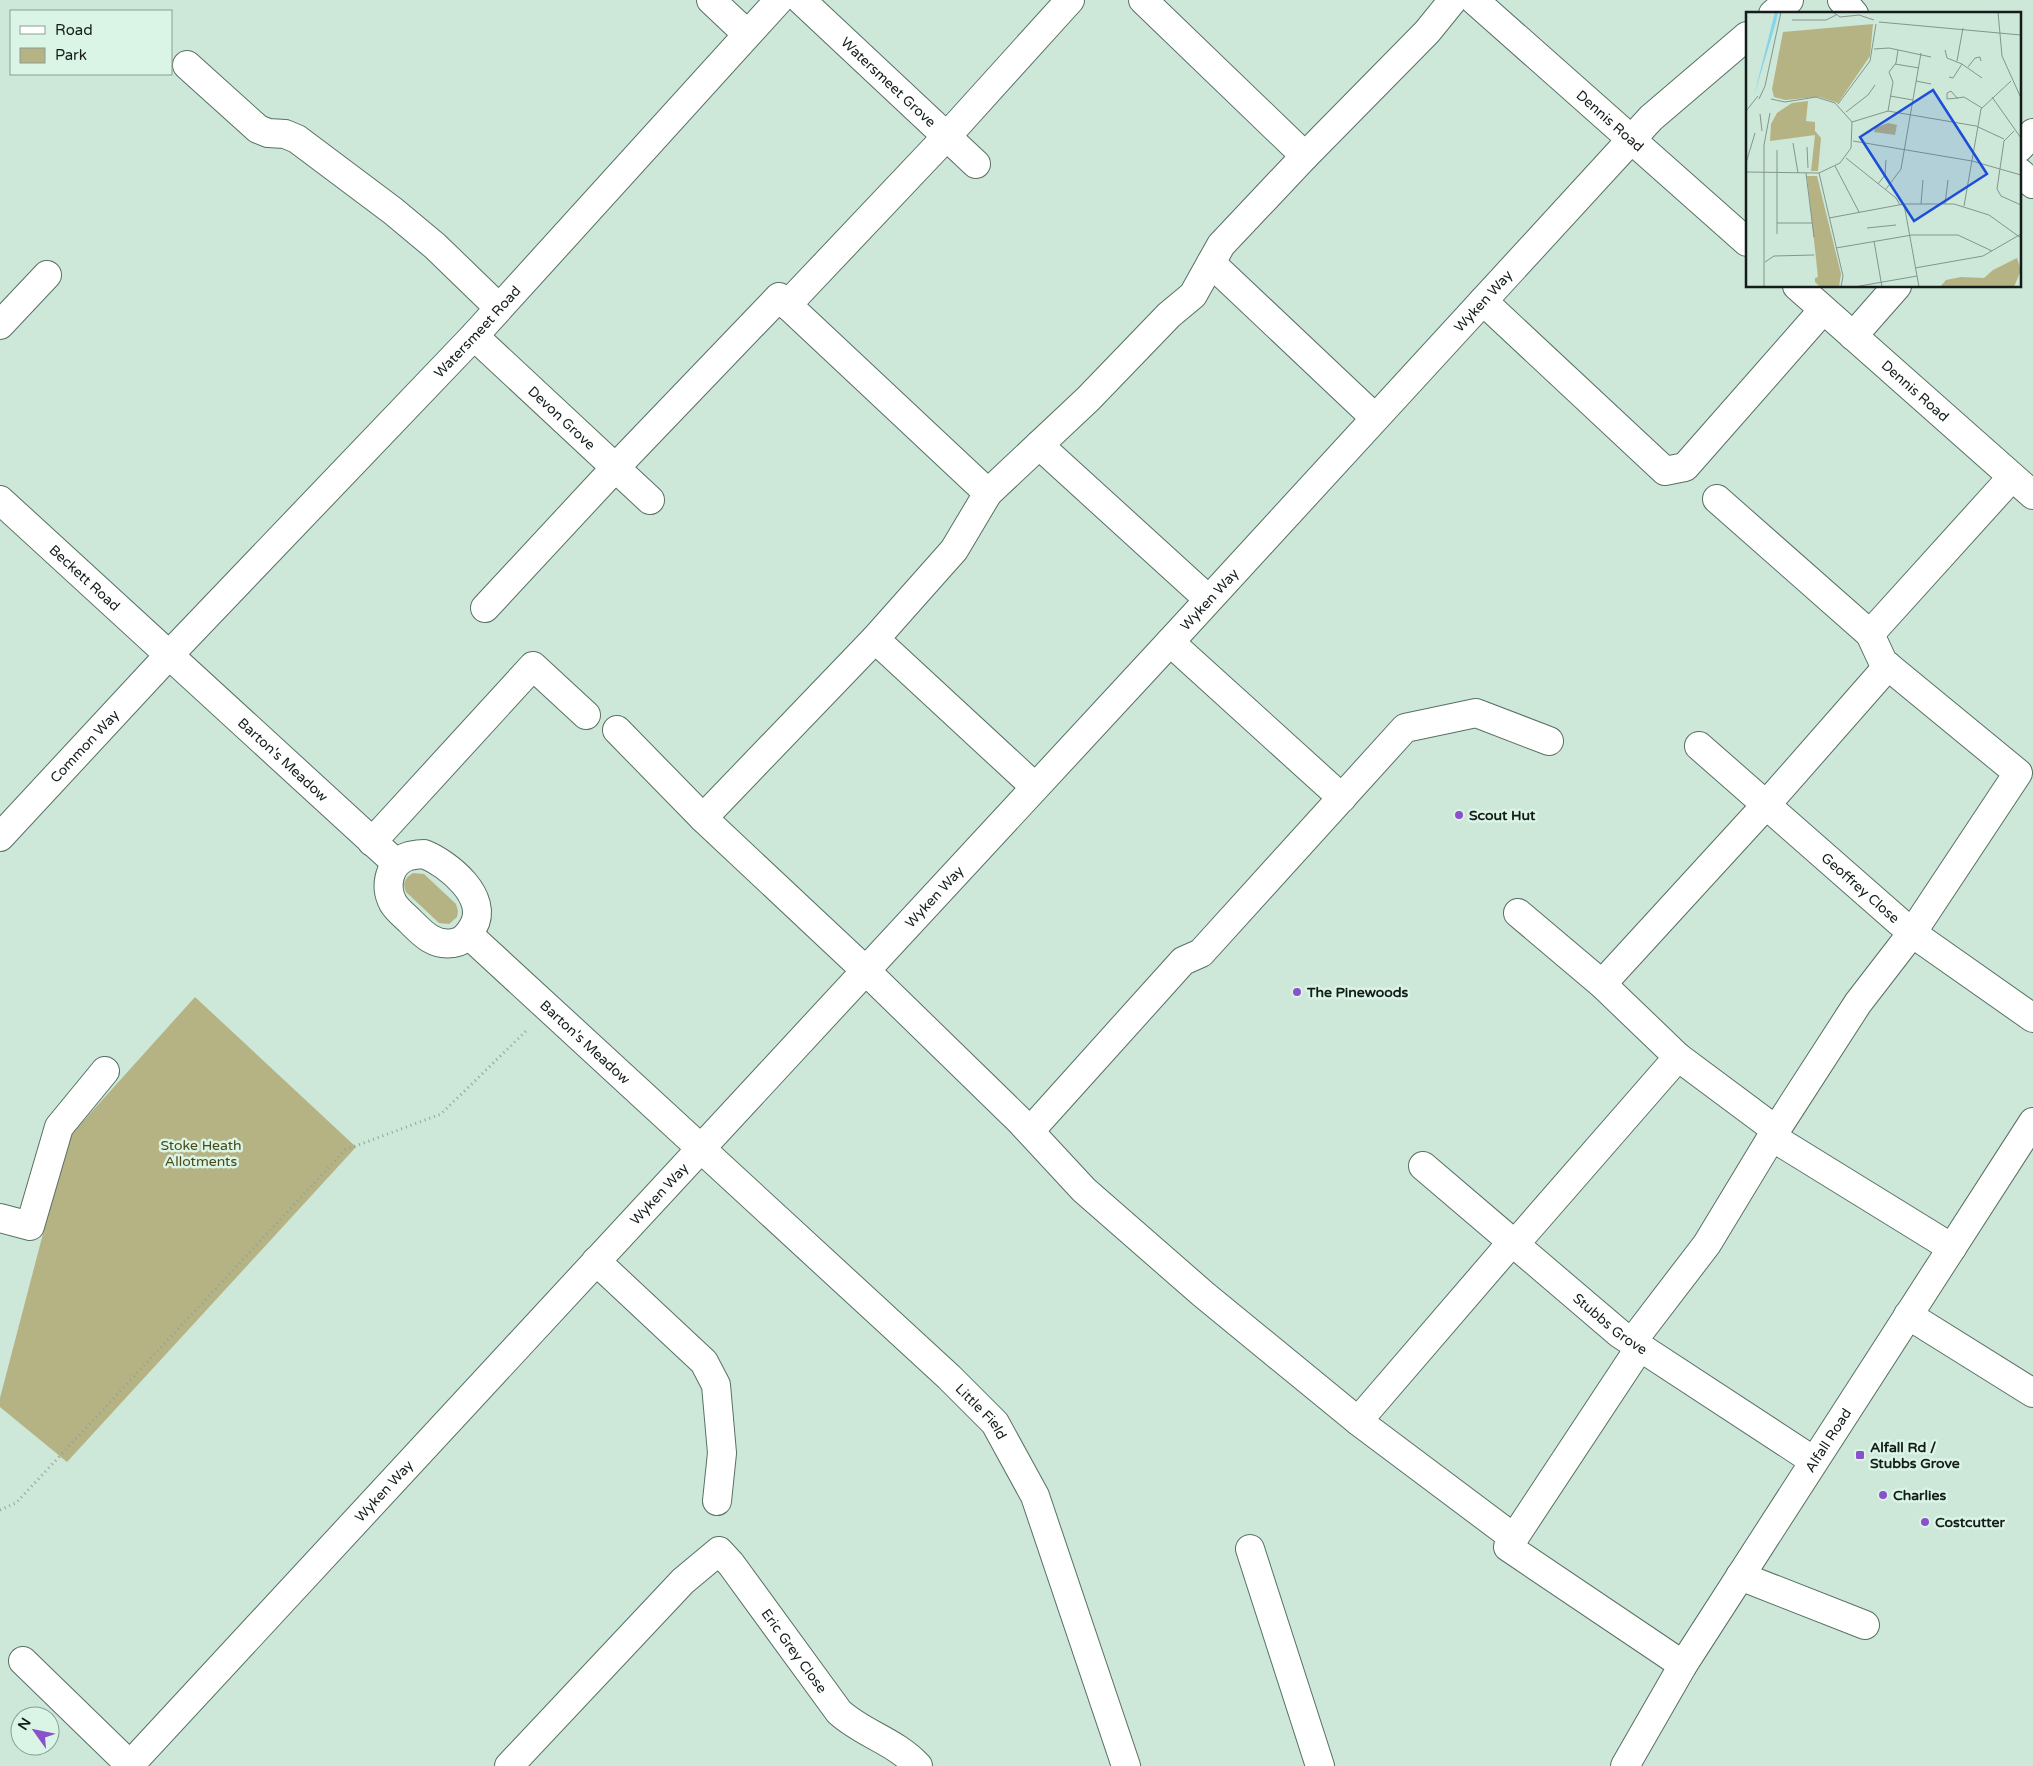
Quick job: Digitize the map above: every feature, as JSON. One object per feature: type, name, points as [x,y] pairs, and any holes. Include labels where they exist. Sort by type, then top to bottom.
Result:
[{"type":"street","points":[[711,0],[748,34]]},
{"type":"street","name":"Watersmeet Road","points":[[169,656],[474,336],[779,0]]},
{"type":"street","name":"Watersmeet Grove","points":[[801,0],[976,164]]},
{"type":"street","points":[[787,305],[947,136],[1070,0]]},
{"type":"street","points":[[1143,0],[1305,156]]},
{"type":"street","points":[[703,818],[875,639],[954,550],[988,493],[1088,399],[1168,315],[1193,295],[1221,245],[1305,156],[1428,32],[1453,0]]},
{"type":"street","name":"Dennis Road","points":[[1474,0],[1746,241]]},
{"type":"street","points":[[1775,12],[1789,0]]},
{"type":"street","points":[[1842,0],[1852,12]]},
{"type":"street","name":"Wyken Way","points":[[129,1765],[1170,642],[1651,118],[1746,37]]},
{"type":"street","points":[[187,65],[258,129],[268,133],[285,134],[297,139],[393,211],[435,246],[499,308]]},
{"type":"street","points":[[2020,147],[2033,133]]},
{"type":"street","points":[[2020,173],[2033,184]]},
{"type":"street","points":[[1211,263],[1376,418]]},
{"type":"street","points":[[0,325],[48,276]]},
{"type":"street","name":"Dennis Road","points":[[1799,288],[2033,495]]},
{"type":"street","points":[[1853,336],[1895,288]]},
{"type":"street","points":[[485,608],[778,297],[988,493]]},
{"type":"street","points":[[1484,301],[1665,471],[1685,467],[1823,310]]},
{"type":"street","name":"Devon Grove","points":[[474,336],[650,500]]},
{"type":"street","points":[[1039,445],[1208,600]]},
{"type":"street","points":[[1870,634],[2012,477]]},
{"type":"street","name":"Beckett Road","points":[[0,500],[169,656]]},
{"type":"street","points":[[1683,1665],[1508,1547],[1636,1345],[1707,1244],[1774,1133],[1858,1003],[1912,933],[2026,765],[1883,662],[1870,634],[1717,500]]},
{"type":"street","points":[[875,639],[1035,787]]},
{"type":"street","points":[[1170,642],[1342,798]]},
{"type":"street","name":"Common Way","points":[[0,837],[169,656]]},
{"type":"street","name":"Barton's Meadow","points":[[169,656],[396,863]]},
{"type":"street","points":[[372,842],[532,666],[586,715]]},
{"type":"street","points":[[1602,984],[1766,805],[1888,666]]},
{"type":"street","points":[[1030,1131],[1183,961],[1201,953],[1405,728],[1476,712],[1549,742]]},
{"type":"street","points":[[617,730],[703,818],[865,970],[1030,1131],[1091,1196],[1203,1294],[1358,1421],[1514,1538]]},
{"type":"street","name":"Geoffrey Close","points":[[1699,746],[1912,933],[2033,1018]]},
{"type":"street","points":[[424,854],[440,860],[471,891],[477,903],[478,919],[469,935],[455,943],[439,943],[427,938],[393,905],[388,892],[388,880],[396,863],[408,856],[424,854]]},
{"type":"street","points":[[1518,913],[1602,984],[1678,1057],[1774,1133],[1952,1248]]},
{"type":"street","name":"Barton's Meadow","points":[[469,935],[701,1148]]},
{"type":"street","points":[[1358,1421],[1678,1057]]},
{"type":"street","points":[[0,1218],[30,1226],[59,1127],[105,1071]]},
{"type":"street","name":"Alfall Road","points":[[1631,1764],[1683,1665],[1908,1315],[2030,1135]]},
{"type":"street","name":"Little Field","points":[[701,1148],[949,1377],[995,1423],[1035,1496],[1126,1766]]},
{"type":"street","name":"Stubbs Grove","points":[[1423,1166],[1620,1334],[1814,1461]]},
{"type":"street","points":[[596,1261],[704,1362],[716,1385],[722,1453],[717,1501]]},
{"type":"street","points":[[1908,1315],[2033,1393]]},
{"type":"street","points":[[1250,1549],[1320,1766]]},
{"type":"street","name":"Eric Grey Close","points":[[510,1766],[683,1581],[719,1551],[731,1564],[838,1712],[864,1730],[894,1745],[909,1756],[918,1766]]},
{"type":"street","points":[[1740,1576],[1864,1624]]},
{"type":"street","points":[[23,1661],[129,1765]]},
{"type":"path","points":[[0,1510],[16,1503],[345,1150],[441,1114],[549,1008]]},
{"type":"green space","points":[[413,873],[424,874],[456,904],[457,917],[449,924],[439,923],[406,892],[405,881]]},
{"type":"green space","name":"Stoke Heath Allotments","points":[[195,997],[356,1147],[67,1462],[0,1407],[0,1398],[68,1138]]},
{"type":"place","name":"Scout Hut","points":[[1459,815]]},
{"type":"place","name":"The Pinewoods","points":[[1297,992]]},
{"type":"place","name":"Alfall Rd / Stubbs Grove","points":[[1860,1455]]},
{"type":"place","name":"Charlies","points":[[1883,1495]]},
{"type":"place","name":"Costcutter","points":[[1925,1522]]}]
